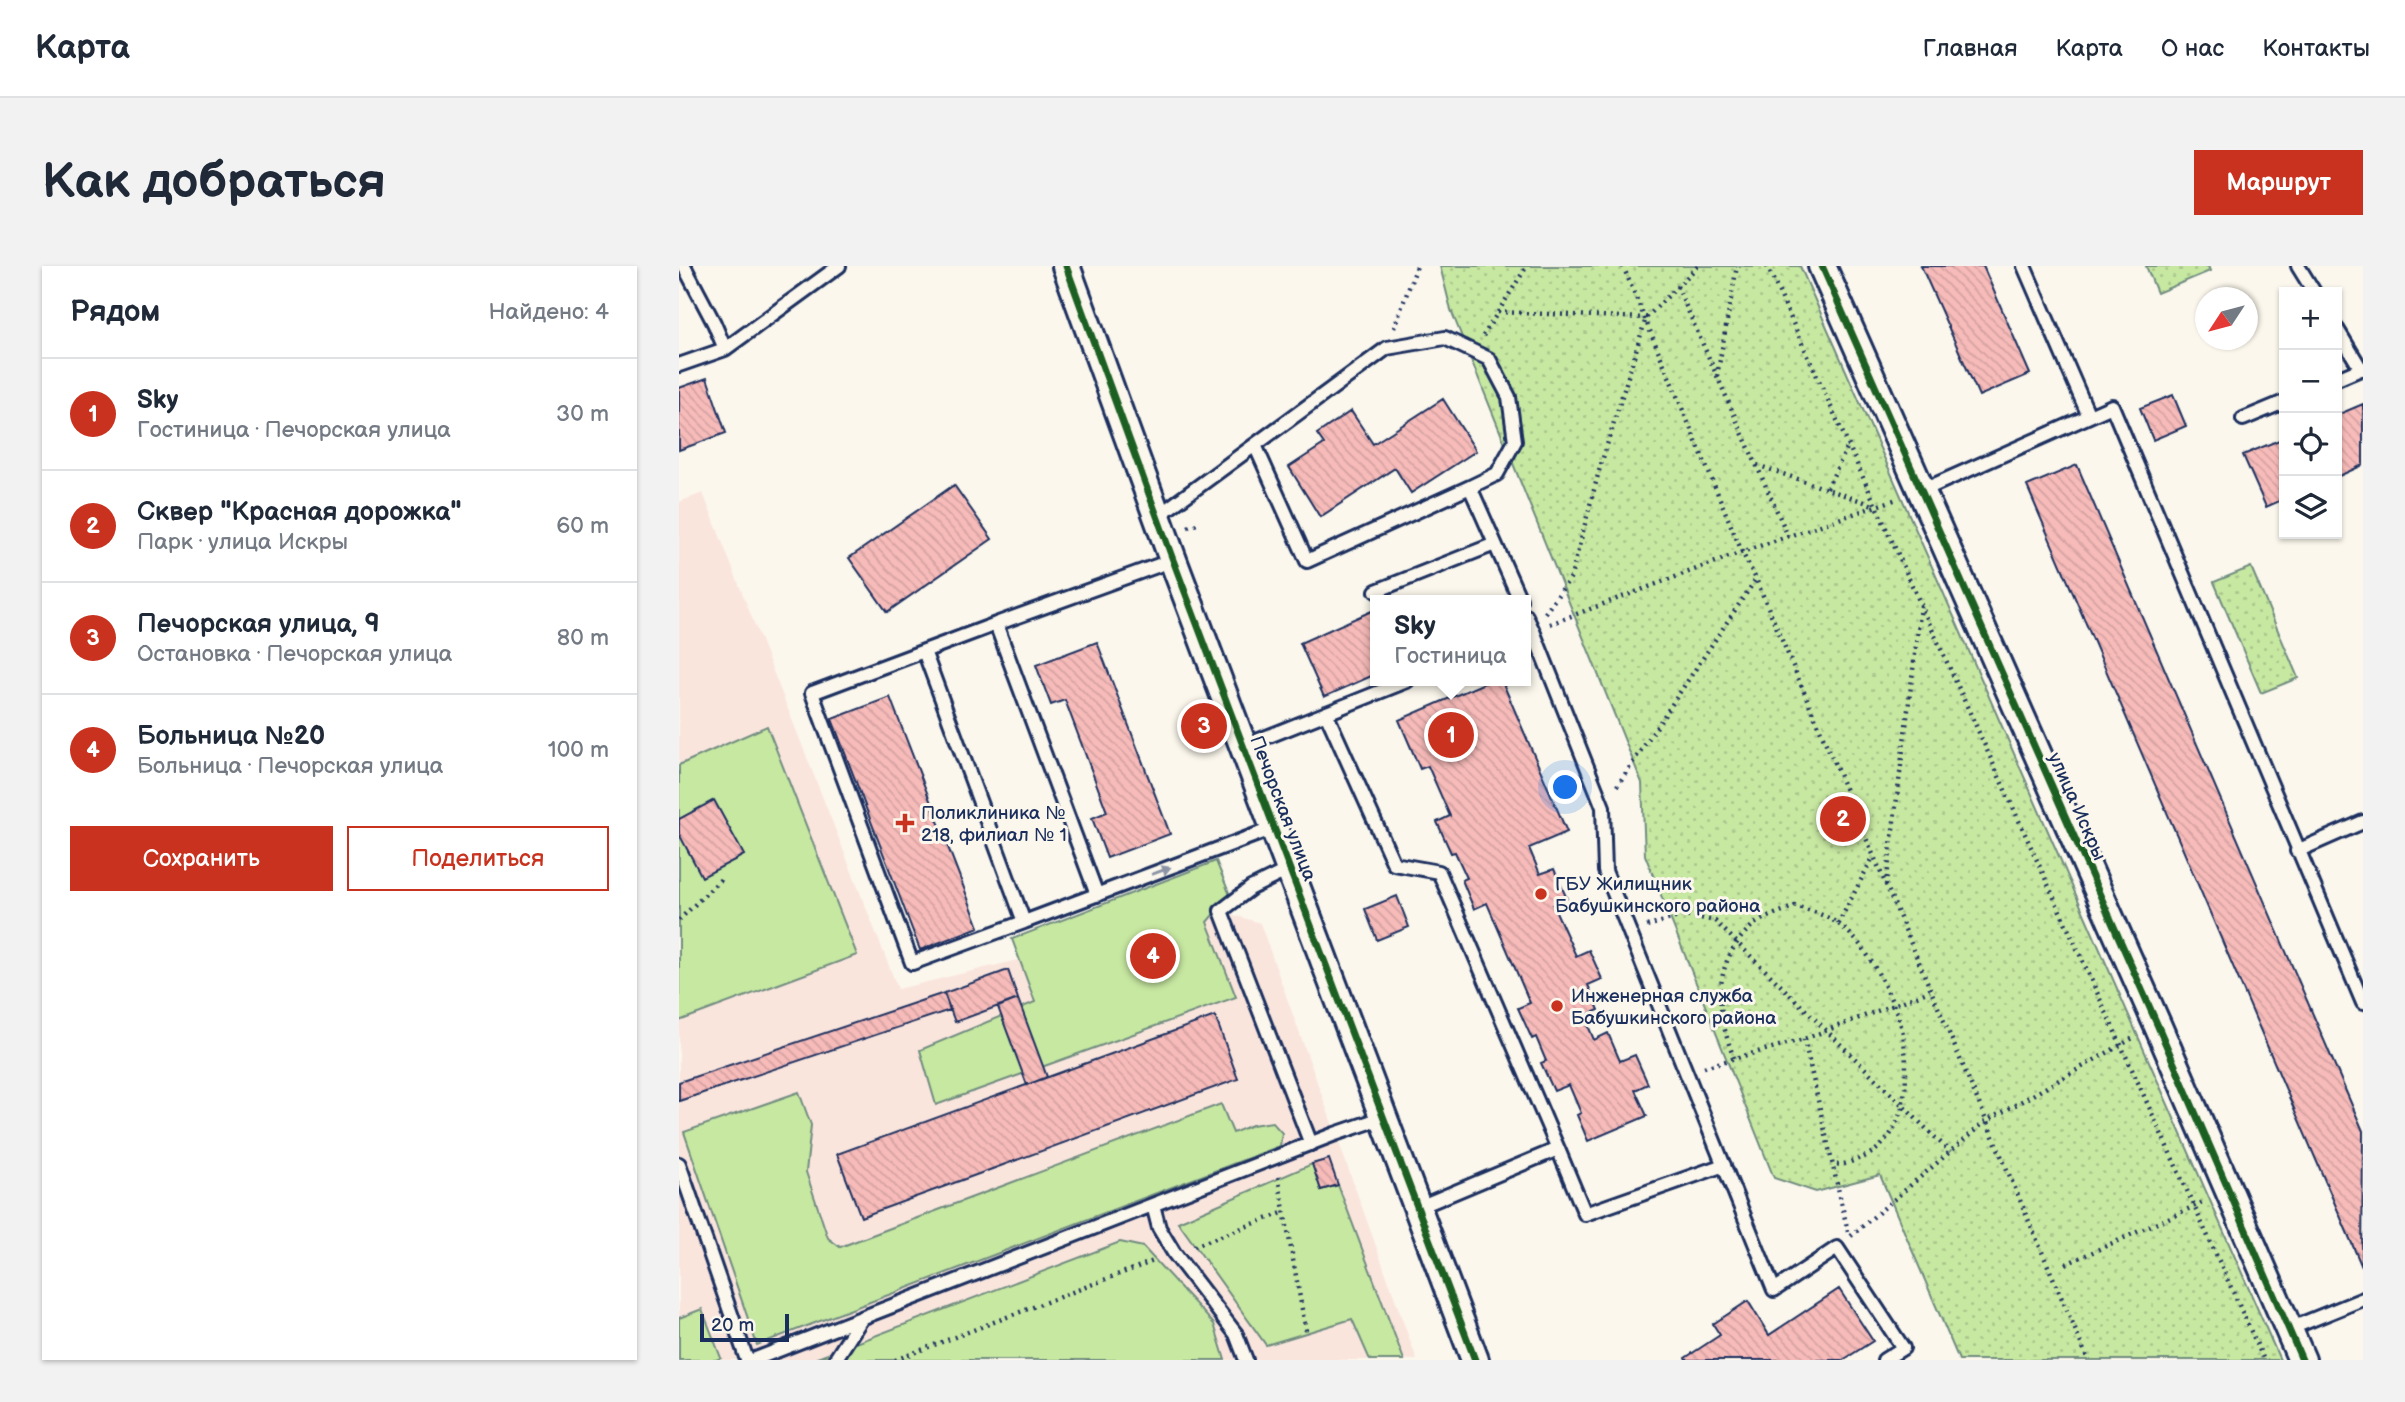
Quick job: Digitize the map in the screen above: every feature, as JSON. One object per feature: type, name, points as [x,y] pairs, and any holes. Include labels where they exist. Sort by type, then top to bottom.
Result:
[{"type":"street","name":"Печорская улица","points":[[1066,266],[1173,559],[1475,1360]]},
{"type":"street","name":"улица Искры","points":[[1822,266],[2157,1024],[2302,1360]]},
{"type":"lane","points":[[684,266],[725,349]]},
{"type":"lane","points":[[679,365],[725,349],[839,266]]},
{"type":"lane","points":[[2024,266],[2089,416]]},
{"type":"lane","points":[[2298,266],[2311,287]]},
{"type":"lane","points":[[2342,337],[2362,369],[2342,377]]},
{"type":"lane","points":[[1158,516],[1387,348],[1445,338],[1489,359],[1509,397],[1515,440],[1497,474],[1307,561],[1255,446]]},
{"type":"lane","points":[[2243,419],[2279,404]]},
{"type":"lane","points":[[1921,491],[2112,406],[2363,1003]]},
{"type":"lane","points":[[1471,487],[1518,595]]},
{"type":"lane","points":[[1376,591],[1495,544]]},
{"type":"lane","points":[[1173,559],[812,693],[907,950],[912,963],[1274,828]]},
{"type":"lane","points":[[996,624],[1097,895]]},
{"type":"lane","points":[[1531,637],[1603,807],[1605,871],[1775,1290],[1836,1248],[1903,1348],[1884,1360]]},
{"type":"lane","points":[[924,651],[1024,922]]},
{"type":"lane","points":[[1244,746],[1394,686]]},
{"type":"lane","points":[[1326,713],[1394,864],[1439,872],[1585,1214],[1724,1165]]},
{"type":"lane","points":[[2298,851],[2363,822]]},
{"type":"lane","points":[[1290,869],[1251,888],[1221,911],[1311,1144]]},
{"type":"lane","points":[[753,1360],[1382,1118]]},
{"type":"lane","points":[[1417,1208],[1558,1149]]},
{"type":"lane","points":[[679,1164],[747,1360]]},
{"type":"lane","points":[[1153,1205],[1159,1228],[1174,1253],[1236,1334],[1246,1360]]},
{"type":"lane","points":[[2289,1329],[2363,1298]]},
{"type":"lane","points":[[835,1360],[862,1318]]},
{"type":"path","points":[[1387,348],[1417,266]]},
{"type":"path","points":[[1473,352],[1527,266]]},
{"type":"path","points":[[1623,266],[1742,552],[1756,579],[2088,1360]]},
{"type":"path","points":[[1531,629],[1571,577],[1599,471],[1646,318],[1697,266]]},
{"type":"path","points":[[1717,376],[1737,266]]},
{"type":"path","points":[[1767,266],[2265,1360]]},
{"type":"path","points":[[1677,286],[1788,536]]},
{"type":"path","points":[[1498,312],[1646,318]]},
{"type":"path","points":[[1827,488],[1849,444]]},
{"type":"path","points":[[1757,465],[1877,506]]},
{"type":"path","points":[[1531,631],[1742,552],[1921,491]]},
{"type":"path","points":[[1603,807],[1756,579]]},
{"type":"path","points":[[1885,886],[1921,603]]},
{"type":"path","points":[[1838,924],[1873,857]]},
{"type":"path","points":[[679,920],[722,878]]},
{"type":"path","points":[[1734,1058],[1725,1036],[1720,981],[1731,950],[1752,925],[1795,906],[1828,916],[1857,940],[1882,980],[1903,1033],[1906,1095],[1893,1132],[1869,1155],[1838,1166],[1832,1163]]},
{"type":"path","points":[[1630,931],[1685,915],[1715,921],[1950,1152]]},
{"type":"path","points":[[1687,1072],[1804,1039],[1930,990]]},
{"type":"path","points":[[1836,1248],[1986,1122],[2157,1024]]},
{"type":"path","points":[[1804,1039],[1849,1237]]},
{"type":"path","points":[[1275,1157],[1306,1331]]},
{"type":"path","points":[[2066,1264],[2229,1190]]},
{"type":"path","points":[[895,1360],[1285,1212]]},
{"type":"shaded area","points":[[703,493],[898,989],[1221,911],[1260,923],[1417,1360],[679,1360],[679,502]]},
{"type":"green space","points":[[1440,266],[1800,266],[2280,1360],[1959,1360],[1880,1175],[1816,1192],[1774,1178],[1645,855],[1642,783],[1451,310]]},
{"type":"green space","points":[[2146,266],[2208,266],[2210,271],[2157,293]]},
{"type":"green space","points":[[2251,567],[2298,678],[2261,693],[2214,582]]},
{"type":"green space","points":[[767,726],[857,955],[679,1021],[679,765]]},
{"type":"green space","points":[[1216,861],[1230,895],[1207,922],[1236,997],[936,1105],[920,1050],[1035,1002],[1012,939]]},
{"type":"green space","points":[[799,1092],[811,1125],[806,1172],[828,1238],[840,1247],[1221,1104],[1233,1133],[1252,1125],[1272,1122],[1282,1133],[1280,1146],[757,1345],[684,1132]]},
{"type":"green space","points":[[1312,1164],[1321,1190],[1338,1185],[1404,1360],[1370,1360],[1352,1319],[1266,1345],[1178,1222]]},
{"type":"green space","points":[[1120,1242],[1143,1247],[1214,1324],[1225,1360],[812,1360]]},
{"type":"green space","points":[[702,1309],[721,1358],[679,1360],[679,1318]]},
{"type":"building","points":[[1921,266],[1983,266],[2030,374],[1979,396]]},
{"type":"building","points":[[707,378],[726,433],[679,450],[679,388]]},
{"type":"building","points":[[2173,395],[2186,426],[2153,440],[2140,408]]},
{"type":"building","points":[[1443,399],[1476,451],[1411,493],[1395,468],[1320,517],[1289,467],[1324,444],[1317,434],[1351,411],[1373,444]]},
{"type":"building","points":[[2363,404],[2363,465],[2342,475],[2342,413]]},
{"type":"building","points":[[2279,440],[2279,501],[2266,507],[2243,455]]},
{"type":"building","points":[[2077,465],[2363,1131],[2362,1267],[2027,486]]},
{"type":"building","points":[[954,485],[992,539],[887,612],[849,558]]},
{"type":"building","points":[[1370,612],[1370,677],[1324,697],[1300,643]]},
{"type":"building","points":[[1097,642],[1170,834],[1107,858],[1092,818],[1107,812],[1065,700],[1051,705],[1036,665]]},
{"type":"building","points":[[1477,686],[1504,686],[1567,832],[1529,848],[1540,874],[1554,869],[1567,899],[1553,905],[1576,956],[1589,950],[1602,979],[1588,985],[1599,1010],[1584,1016],[1594,1040],[1608,1033],[1620,1061],[1635,1055],[1648,1084],[1635,1090],[1647,1116],[1588,1141],[1577,1115],[1581,1113],[1569,1085],[1554,1091],[1541,1063],[1546,1061],[1536,1037],[1532,1039],[1518,1008],[1530,1003],[1487,903],[1474,909],[1462,880],[1467,878],[1455,852],[1451,853],[1437,822],[1450,816],[1428,766],[1420,769],[1399,720]]},
{"type":"building","name":"Поликлиника № 218, филиал № 1","points":[[890,697],[979,927],[920,950],[832,719]]},
{"type":"building","points":[[714,800],[744,855],[702,877],[679,834],[679,819]]},
{"type":"building","points":[[1397,896],[1409,927],[1377,940],[1365,909]]},
{"type":"building","points":[[1008,970],[1018,999],[955,1022],[944,993]]},
{"type":"building","points":[[944,993],[950,1010],[679,1101],[679,1082]]},
{"type":"building","points":[[1018,999],[1047,1077],[1027,1085],[998,1007]]},
{"type":"building","points":[[1215,1016],[1238,1079],[861,1217],[837,1154]]},
{"type":"building","points":[[1329,1159],[1338,1185],[1321,1190],[1312,1164]]},
{"type":"building","points":[[1839,1289],[1873,1341],[1843,1360],[1685,1358],[1720,1335],[1713,1324],[1748,1301],[1769,1335]]},
{"type":"cycle path","points":[[1066,266],[1173,560],[1475,1360]]},
{"type":"cycle path","points":[[1822,266],[2157,1024],[2302,1360]]},
{"type":"place","name":"Печорская улица, 9","points":[[1204,726]]},
{"type":"place","name":"Sky","points":[[1451,735]]},
{"type":"place","name":"Сквер \"Красная дорожка\"","points":[[1843,819]]},
{"type":"place","name":"Поликлиника № 218, филиал № 1","points":[[905,823]]},
{"type":"place","name":"ГБУ Жилищник Бабушкинского района","points":[[1541,894]]},
{"type":"place","name":"Больница №20","points":[[1153,956]]},
{"type":"place","name":"Инженерная служба Бабушкинского района","points":[[1557,1006]]}]
